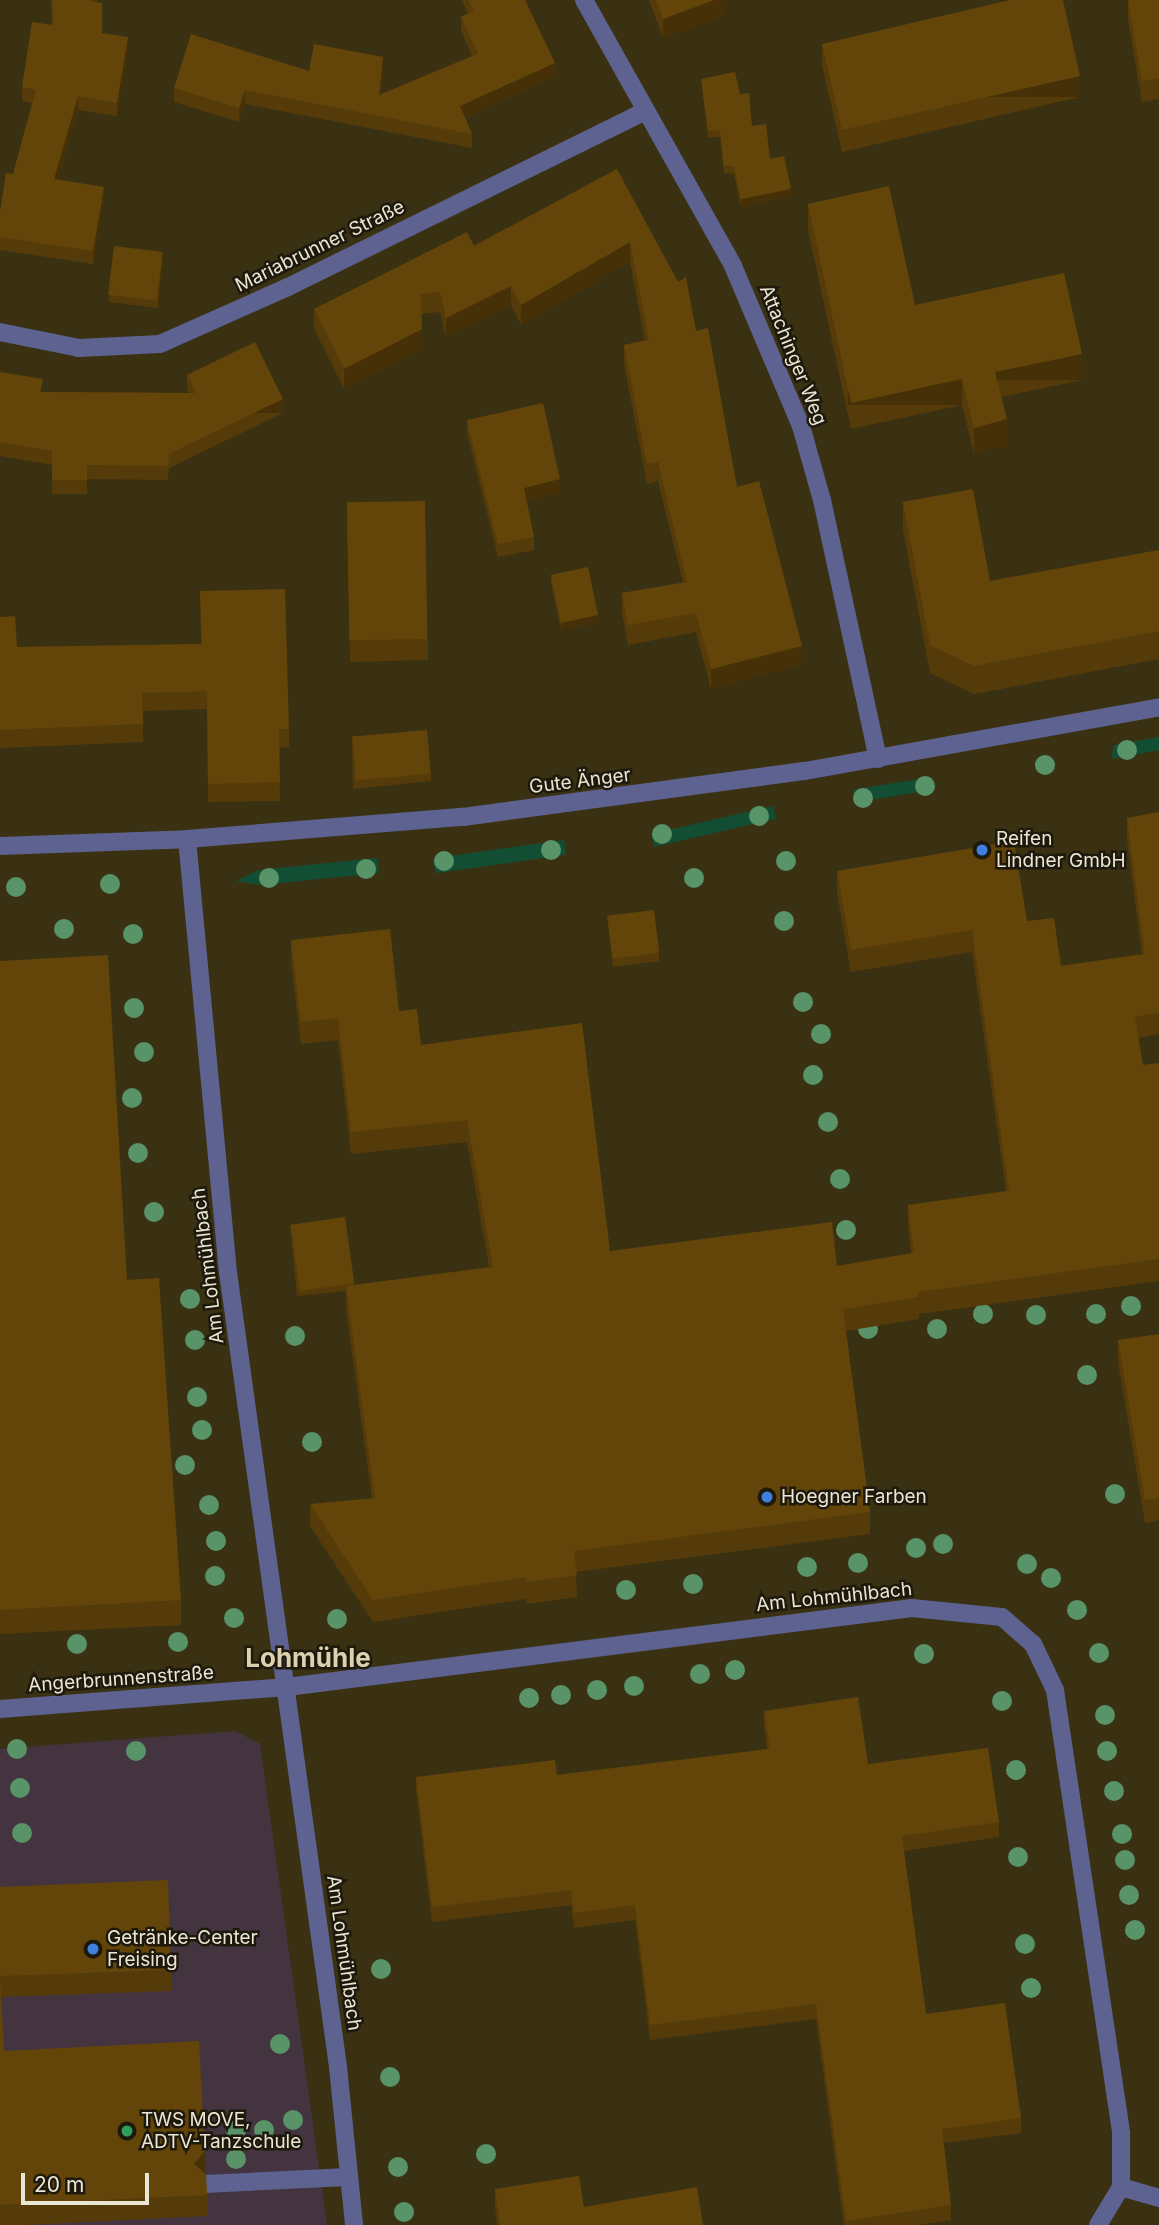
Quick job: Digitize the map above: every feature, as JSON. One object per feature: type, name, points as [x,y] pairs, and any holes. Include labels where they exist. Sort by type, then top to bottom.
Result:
[{"type":"street","name":"Attachinger Weg","points":[[584,0],[643,112],[733,266],[801,426],[822,500],[878,759]]},
{"type":"street","name":"Mariabrunner Straße","points":[[0,332],[79,348],[160,344],[288,287],[643,112]]},
{"type":"street","name":"Gute Änger","points":[[0,846],[187,839],[463,817],[878,759],[1159,707]]},
{"type":"street","name":"Am Lohmühlbach","points":[[187,839],[228,1272],[338,2067],[354,2225]]},
{"type":"street","name":"Am Lohmühlbach","points":[[287,1687],[912,1608],[1002,1617],[1033,1644],[1055,1690],[1105,2010],[1121,2133],[1121,2187]]},
{"type":"street","name":"Angerbrunnenstraße","points":[[0,1709],[287,1687]]},
{"type":"street","points":[[205,2184],[348,2176]]},
{"type":"street","points":[[1098,2225],[1121,2187],[1159,2198]]},
{"type":"shaded area","points":[[235,1731],[260,1744],[327,2225],[0,2225],[0,1749]]},
{"type":"green space","points":[[1159,737],[1159,750],[1111,759],[1114,745]]},
{"type":"green space","points":[[932,777],[934,790],[855,802],[853,790]]},
{"type":"green space","points":[[773,806],[776,819],[654,847],[651,834]]},
{"type":"green space","points":[[564,840],[566,855],[435,873],[433,858]]},
{"type":"green space","points":[[377,858],[379,873],[260,885],[236,881],[258,870]]},
{"type":"building","points":[[52,0],[102,3],[102,33],[128,37],[117,103],[78,96],[54,179],[104,187],[93,251],[0,237],[0,212],[6,173],[13,174],[36,90],[22,87],[32,22],[53,25]]},
{"type":"building","points":[[468,0],[525,0],[555,63],[460,106],[472,134],[245,90],[239,108],[174,88],[191,34],[309,71],[314,44],[383,57],[379,95],[478,54],[461,17],[474,11]]},
{"type":"building","points":[[656,0],[714,0],[663,19]]},
{"type":"building","points":[[1010,0],[1063,0],[1080,76],[842,130],[822,44]]},
{"type":"building","points":[[1128,0],[1159,0],[1159,78],[1142,81]]},
{"type":"building","points":[[735,72],[740,94],[749,93],[752,126],[766,124],[770,159],[784,156],[791,189],[741,199],[734,166],[724,166],[720,130],[708,131],[701,79]]},
{"type":"building","points":[[617,169],[678,282],[686,277],[696,331],[708,328],[737,487],[759,481],[802,646],[711,669],[696,613],[628,625],[622,593],[687,582],[658,462],[647,464],[624,345],[649,340],[630,242],[521,305],[511,286],[446,318],[440,292],[421,294],[422,329],[344,369],[314,309],[467,232],[474,246]]},
{"type":"building","points":[[889,186],[915,305],[1064,273],[1082,354],[995,372],[1007,419],[974,428],[962,379],[851,403],[808,204]]},
{"type":"building","points":[[114,246],[163,252],[157,301],[108,295]]},
{"type":"building","points":[[255,342],[283,399],[169,454],[168,466],[87,465],[87,480],[52,480],[52,451],[0,442],[0,372],[43,379],[40,392],[196,393],[187,375]]},
{"type":"building","points":[[543,403],[560,479],[524,488],[534,537],[498,544],[467,420]]},
{"type":"building","points":[[973,489],[990,581],[1159,550],[1159,631],[974,666],[930,645],[903,502]]},
{"type":"building","points":[[425,501],[427,639],[349,640],[347,502]]},
{"type":"building","points":[[588,567],[598,615],[561,623],[551,575]]},
{"type":"building","points":[[285,589],[289,729],[279,729],[280,782],[208,784],[207,691],[142,693],[143,724],[0,730],[0,617],[15,616],[17,647],[202,644],[200,591]]},
{"type":"building","points":[[427,730],[431,774],[356,780],[352,737]]},
{"type":"building","points":[[1159,812],[1159,1012],[1135,1017],[1143,1065],[1159,1063],[1159,1259],[918,1292],[919,1297],[843,1309],[870,1512],[574,1551],[577,1575],[527,1582],[526,1577],[373,1600],[310,1504],[375,1498],[346,1286],[493,1267],[467,1120],[351,1132],[338,1018],[301,1022],[291,940],[390,929],[399,1011],[417,1009],[421,1045],[582,1023],[610,1251],[832,1222],[837,1266],[914,1253],[908,1205],[1009,1191],[972,930],[851,950],[837,871],[1014,841],[1027,921],[1054,918],[1061,966],[1145,954],[1127,818]]},
{"type":"building","points":[[654,910],[659,953],[613,958],[607,916]]},
{"type":"building","points":[[108,955],[127,1280],[159,1278],[181,1600],[0,1610],[0,961]]},
{"type":"building","points":[[345,1217],[354,1283],[300,1291],[291,1225]]},
{"type":"building","points":[[1159,1334],[1159,1498],[1145,1500],[1118,1340]]},
{"type":"building","points":[[858,1697],[868,1764],[988,1748],[999,1822],[902,1836],[926,2014],[1005,2003],[1021,2118],[942,2129],[951,2205],[846,2221],[816,2004],[650,2025],[635,1905],[574,1913],[571,1890],[432,1907],[416,1777],[555,1760],[557,1775],[770,1749],[764,1711]]},
{"type":"building","name":"Getränke-Center Freising","points":[[168,1880],[171,1970],[0,1976],[0,1887]]},
{"type":"building","points":[[0,1976],[4,2051],[199,2041],[205,2151],[194,2164],[206,2174],[207,2195],[0,2205]]},
{"type":"building","points":[[579,2176],[584,2207],[697,2187],[703,2225],[500,2225],[495,2189]]},
{"type":"place","name":"Reifen Lindner GmbH","points":[[982,850]]},
{"type":"place","name":"Hoegner Farben","points":[[767,1497]]},
{"type":"place","name":"Getränke-Center Freising","points":[[93,1949]]},
{"type":"place","name":"TWS MOVE, ADTV-Tanzschule","points":[[127,2131]]},
{"type":"district","name":"Lohmühle","points":[[308,1658]]}]
